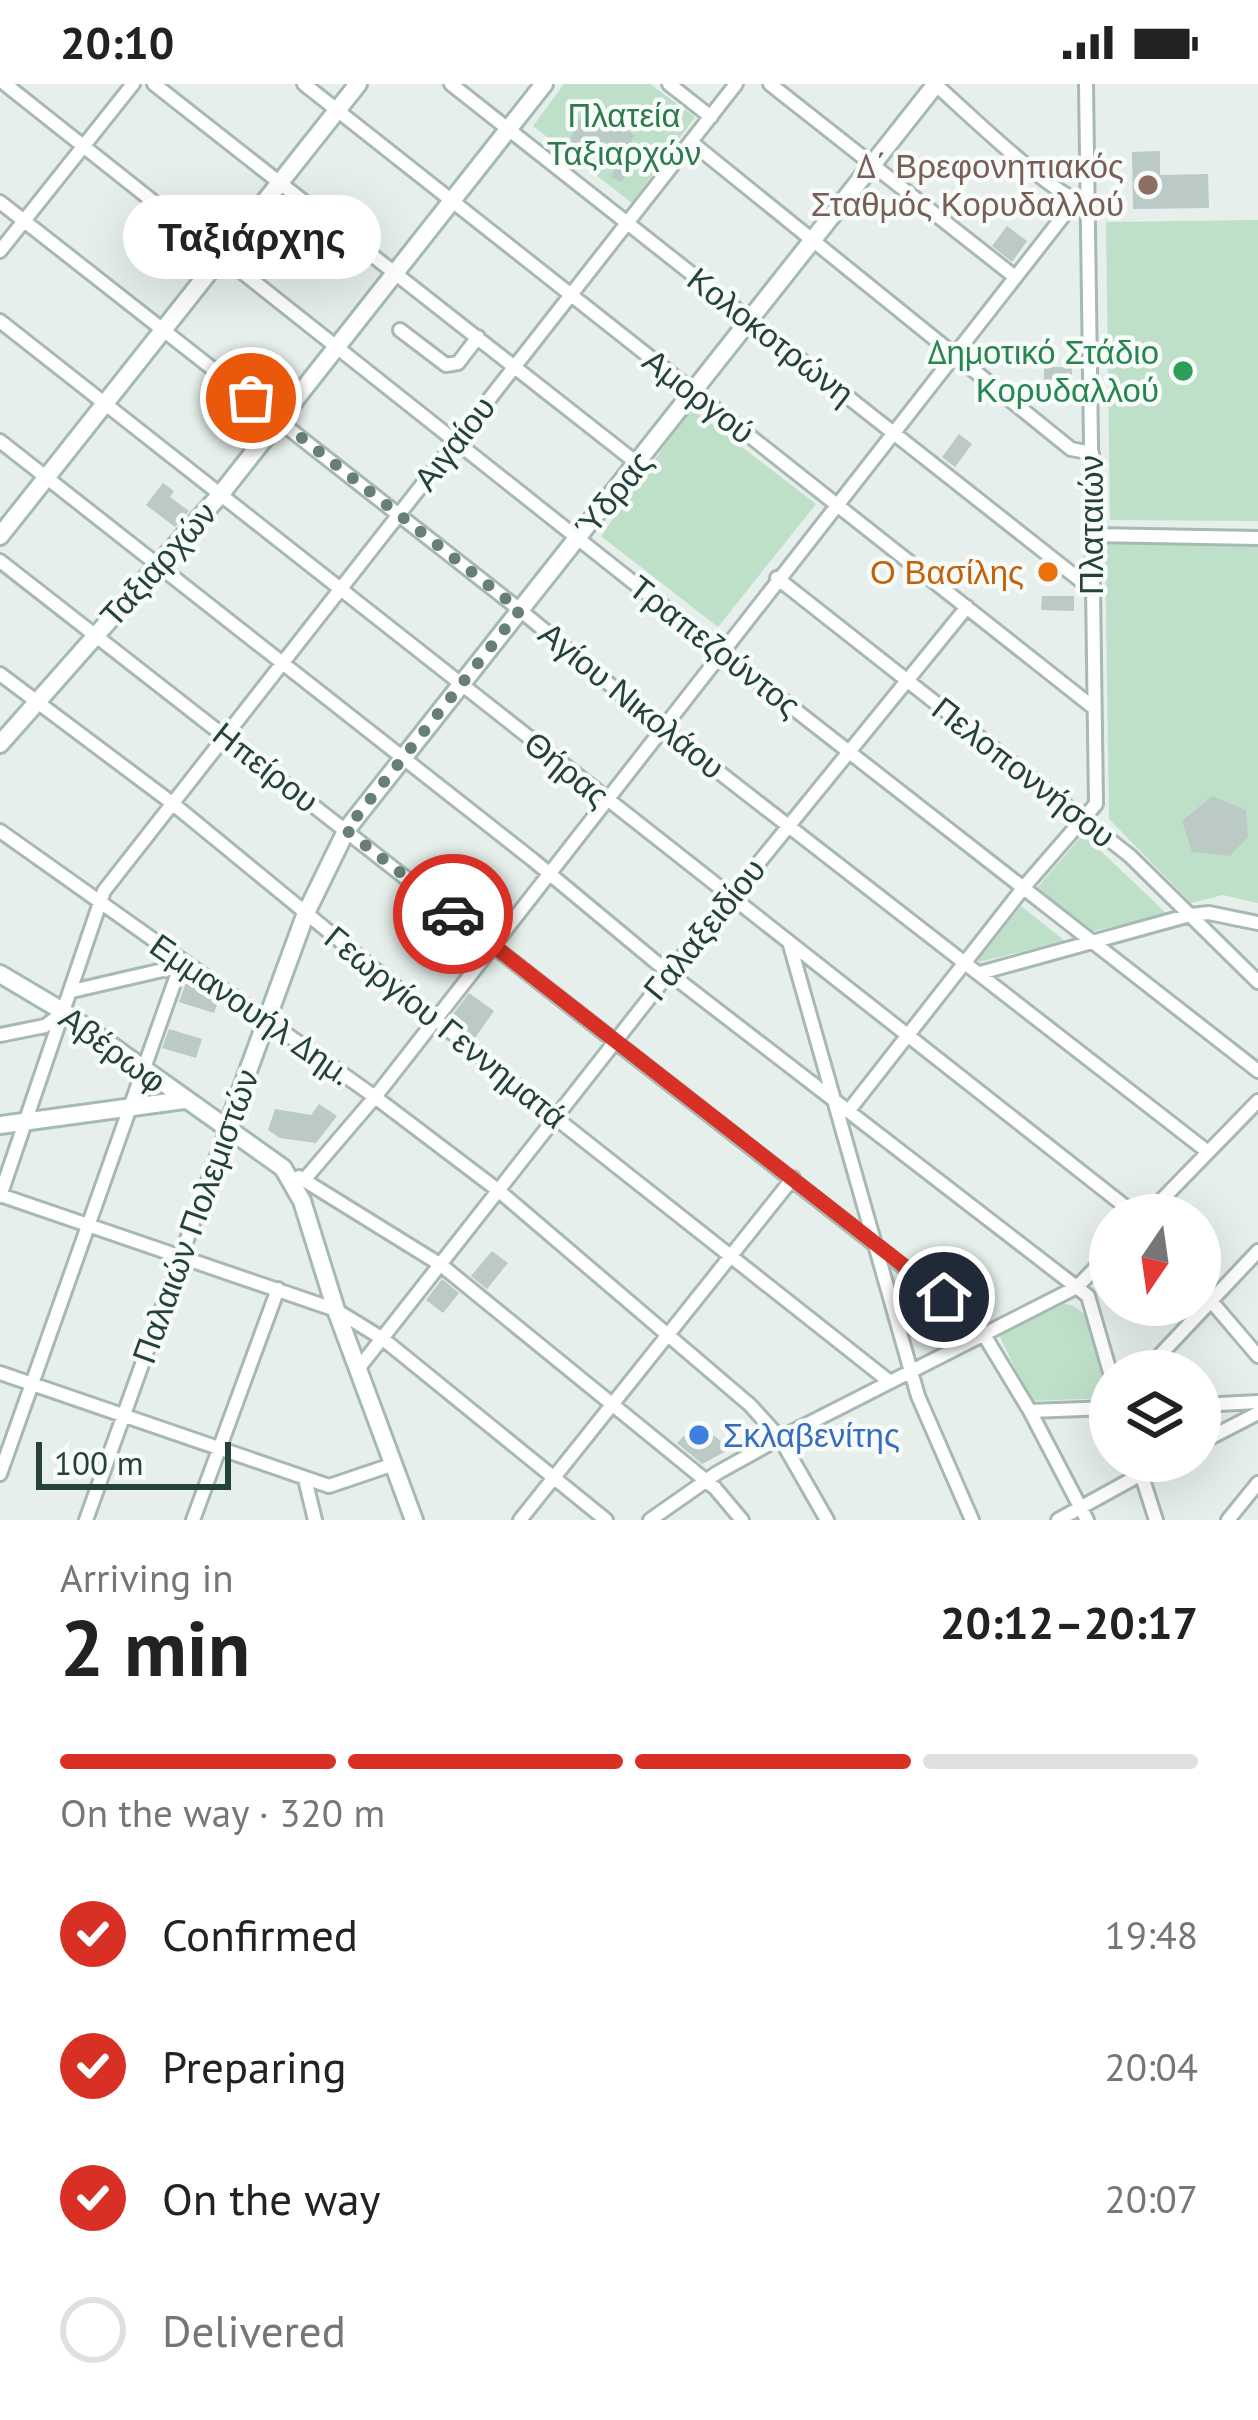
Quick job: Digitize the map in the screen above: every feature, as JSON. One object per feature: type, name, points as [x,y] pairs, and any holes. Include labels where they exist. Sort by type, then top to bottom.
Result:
[{"type":"street","name":"Τραπεζούντος","points":[[5,84],[1258,1071]]},
{"type":"street","points":[[0,251],[133,84]]},
{"type":"street","points":[[154,84],[638,464]]},
{"type":"street","name":"Αμοργού","points":[[304,84],[1094,708]]},
{"type":"street","points":[[0,536],[358,84]]},
{"type":"street","name":"Κολοκοτρώνη","points":[[451,84],[1090,588]]},
{"type":"street","name":"Ταξιαρχών","points":[[0,744],[220,495],[544,84]]},
{"type":"street","points":[[669,84],[710,117]]},
{"type":"street","name":"Αιγαίου","points":[[0,1196],[100,900],[112,878],[736,84]]},
{"type":"street","points":[[770,84],[1015,277]]},
{"type":"street","points":[[304,1180],[375,1096],[953,353],[1081,202],[936,84]]},
{"type":"street","name":"Ύδρας","points":[[306,914],[346,830],[936,84]]},
{"type":"street","name":"Πλαταιών","points":[[1086,84],[1081,202],[1092,453],[1090,588],[1097,796],[1086,819]]},
{"type":"street","points":[[692,142],[1071,449],[1092,453]]},
{"type":"street","name":"Αγίου Νικολάου","points":[[0,202],[520,610],[661,727],[1208,1152]]},
{"type":"street","name":"Θήρας","points":[[0,321],[1109,1194]]},
{"type":"street","points":[[400,330],[446,365],[458,363],[478,337]]},
{"type":"street","points":[[0,441],[548,872],[669,973],[1088,1296],[1104,1350]]},
{"type":"street","points":[[1092,535],[1258,538]]},
{"type":"street","name":"Ηπείρου","points":[[0,561],[986,1333],[1084,1514]]},
{"type":"street","name":"Πελοποννήσου","points":[[777,578],[1086,819],[1258,982]]},
{"type":"street","name":"Γαλαξειδίου","points":[[358,1369],[669,973],[967,607]]},
{"type":"street","name":"Γεωργίου Γεννηματά","points":[[0,674],[172,802],[557,1119],[890,1382]]},
{"type":"street","points":[[850,1109],[1024,886],[1086,819]]},
{"type":"street","name":"Εμμανουήλ Δημ.","points":[[0,831],[375,1096],[499,1191],[722,1378],[779,1438],[827,1520]]},
{"type":"street","points":[[980,973],[1190,915],[1209,913],[1258,923]]},
{"type":"street","name":"Παλαιών Πολεμιστών","points":[[86,1520],[306,914]]},
{"type":"street","points":[[790,945],[918,1396],[972,1520]]},
{"type":"street","points":[[72,991],[181,963]]},
{"type":"street","points":[[0,1474],[181,963]]},
{"type":"street","name":"Αβέρωφ","points":[[0,974],[64,1012],[283,1168]]},
{"type":"street","points":[[0,1035],[45,1025],[64,1012]]},
{"type":"street","points":[[0,1125],[184,1100]]},
{"type":"street","points":[[1167,1194],[1258,1101]]},
{"type":"street","points":[[283,1168],[441,1265],[728,1499],[742,1520]]},
{"type":"street","points":[[283,1168],[302,1202],[336,1310],[415,1520]]},
{"type":"street","points":[[520,1520],[793,1178]]},
{"type":"street","points":[[0,1196],[336,1310],[383,1339],[606,1520]]},
{"type":"street","points":[[1221,1289],[1258,1252]]},
{"type":"street","points":[[650,1520],[704,1481],[779,1438],[1077,1287],[1089,1275]]},
{"type":"street","points":[[193,1520],[278,1289]]},
{"type":"street","points":[[1221,1312],[1257,1353]]},
{"type":"street","points":[[1164,1350],[1186,1326]]},
{"type":"street","points":[[0,1373],[329,1486],[394,1464]]},
{"type":"street","points":[[1221,1404],[1258,1402]]},
{"type":"street","points":[[1030,1411],[1089,1409]]},
{"type":"street","points":[[1221,1432],[1258,1413]]},
{"type":"street","points":[[305,1479],[315,1520]]},
{"type":"street","points":[[1058,1520],[1084,1514],[1121,1482]]},
{"type":"street","points":[[1144,1482],[1156,1520]]},
{"type":"street","points":[[1228,1520],[1258,1483]]},
{"type":"green space","name":"Πλατεία Ταξιαρχών","points":[[564,84],[650,84],[695,117],[632,203],[533,126]]},
{"type":"green space","name":"Δημοτικό Στάδιο Κορυδαλλού","points":[[1258,220],[1258,521],[1110,520],[1106,222]]},
{"type":"green space","points":[[691,408],[816,504],[718,627],[601,536]]},
{"type":"green space","points":[[1105,542],[1258,545],[1258,903],[1223,895],[1191,903],[1109,819]]},
{"type":"green space","points":[[1083,834],[1167,914],[1090,932],[1037,888]]},
{"type":"green space","points":[[1021,906],[1065,941],[979,962],[978,960]]},
{"type":"green space","points":[[1064,1304],[1076,1307],[1092,1327],[1101,1350],[1089,1350],[1089,1399],[1031,1401],[999,1335]]},
{"type":"building","points":[[585,110],[635,135],[618,167],[627,171],[622,182],[611,177],[615,167],[569,144],[573,134],[569,126]]},
{"type":"building","points":[[1160,151],[1160,175],[1208,174],[1209,208],[1133,209],[1132,152]]},
{"type":"building","points":[[1007,226],[1027,241],[1012,262],[992,246]]},
{"type":"building","points":[[189,244],[205,256],[187,279],[171,267]]},
{"type":"building","points":[[1044,367],[1072,367],[1072,403],[1044,402]]},
{"type":"building","points":[[959,434],[972,444],[955,467],[942,457]]},
{"type":"building","points":[[163,483],[174,491],[170,497],[189,511],[175,527],[146,505]]},
{"type":"building","points":[[1042,596],[1074,596],[1074,611],[1041,610]]},
{"type":"building","points":[[1212,796],[1246,810],[1248,837],[1230,856],[1192,852],[1182,821]]},
{"type":"building","points":[[188,977],[219,999],[214,1013],[179,1002]]},
{"type":"building","points":[[469,993],[494,1011],[475,1038],[450,1018]]},
{"type":"building","points":[[169,1029],[202,1039],[196,1058],[162,1048]]},
{"type":"building","points":[[319,1104],[337,1116],[316,1143],[280,1138],[268,1130],[275,1109],[311,1115]]},
{"type":"building","points":[[492,1251],[508,1263],[487,1289],[471,1276]]},
{"type":"building","points":[[442,1279],[459,1293],[443,1313],[426,1300]]},
{"type":"building","name":"Σκλαβενίτης","points":[[698,1422],[730,1449],[702,1464],[677,1443]]},
{"type":"way so far","points":[[251,398],[520,610],[346,830],[453,914]]},
{"type":"place","name":"Δ΄ Βρεφονηπιακός Σταθμός Κορυδαλλού","points":[[1148,185]]},
{"type":"place","name":"Δημοτικό Στάδιο Κορυδαλλού","points":[[1183,371]]},
{"type":"place","name":"Ταξιάρχης","points":[[251,398]]},
{"type":"place","name":"Ο Βασίλης","points":[[1048,572]]},
{"type":"place","name":"Σκλαβενίτης","points":[[699,1435]]},
{"type":"route","points":[[453,914],[944,1297]]}]
